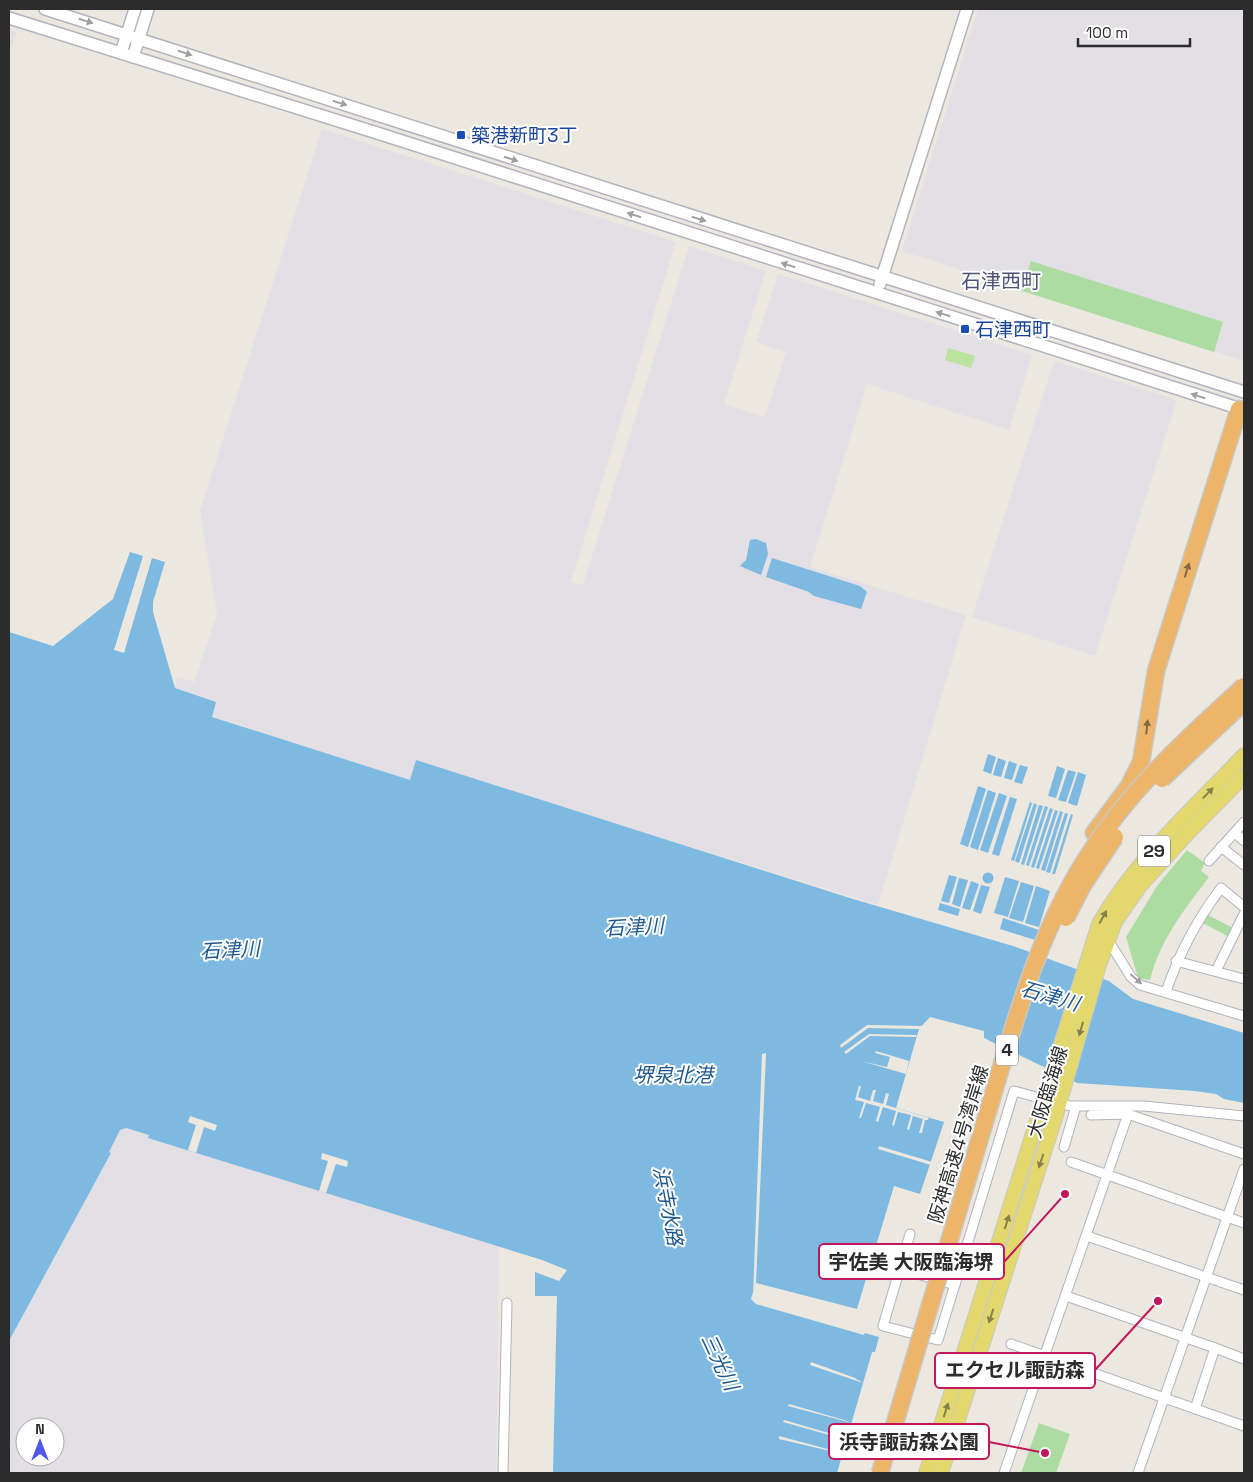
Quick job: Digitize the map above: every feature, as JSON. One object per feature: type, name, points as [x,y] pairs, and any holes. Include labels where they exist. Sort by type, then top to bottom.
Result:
[{"type":"highway","points":[[1040,950],[1071,871],[1095,832],[1128,786],[1141,762],[1156,671],[1219,471],[1243,402]]},
{"type":"highway","name":"阪神高速4号湾岸線","points":[[880,1473],[1011,1037],[1040,950],[1072,881],[1117,815],[1170,754],[1244,686]]},
{"type":"highway","name":"阪神高速4号湾岸線","points":[[891,1473],[1025,1030],[1064,921],[1102,854],[1127,820],[1180,761],[1244,702]]},
{"type":"main road","name":"大阪臨海線","points":[[941,1473],[1060,1102],[1093,964],[1099,924],[1111,903],[1131,876],[1244,755]]},
{"type":"main road","name":"大阪臨海線","points":[[926,1473],[1045,1098],[1093,964],[1108,940],[1114,922],[1140,886],[1187,834],[1244,776]]},
{"type":"street","points":[[45,9],[882,277],[1243,402]]},
{"type":"street","points":[[121,53],[135,9]]},
{"type":"street","points":[[133,57],[148,9]]},
{"type":"street","points":[[877,293],[967,9]]},
{"type":"street","points":[[9,18],[877,293],[1243,402]]},
{"type":"street","points":[[1209,861],[1244,822]]},
{"type":"street","points":[[1235,833],[1244,841]]},
{"type":"street","points":[[1221,847],[1244,865]]},
{"type":"street","points":[[1166,992],[1176,961],[1198,919],[1221,888],[1244,907]]},
{"type":"street","points":[[1216,971],[1244,914]]},
{"type":"street","points":[[1108,940],[1131,977],[1140,984],[1244,1016]]},
{"type":"street","points":[[1176,961],[1244,979]]},
{"type":"street","points":[[910,1234],[883,1326],[938,1340],[1014,1090],[1076,1106],[1100,1104],[1144,1106],[1244,1116]]},
{"type":"street","points":[[1064,1147],[1076,1106]]},
{"type":"street","points":[[1091,1115],[1128,1114],[1244,1154]]},
{"type":"street","points":[[1004,1473],[1046,1356],[1128,1114]]},
{"type":"street","points":[[1071,1162],[1244,1223]]},
{"type":"street","points":[[1138,1473],[1244,1169]]},
{"type":"street","points":[[1087,1236],[1244,1290]]},
{"type":"street","points":[[900,1269],[955,1285]]},
{"type":"street","points":[[1066,1296],[1244,1359]]},
{"type":"street","points":[[503,1473],[507,1302]]},
{"type":"street","points":[[1011,1344],[1244,1426]]},
{"type":"street","points":[[1194,1408],[1215,1348]]},
{"type":"shaded area","points":[[978,9],[1244,9],[1244,361],[902,251]]},
{"type":"shaded area","points":[[9,30],[16,32],[9,56]]},
{"type":"shaded area","points":[[322,129],[676,242],[571,582],[583,585],[689,246],[766,271],[724,404],[765,417],[786,352],[756,342],[778,274],[1032,355],[1009,430],[867,384],[810,567],[966,615],[878,905],[416,761],[410,781],[211,716],[216,702],[175,688],[177,677],[194,682],[217,614],[200,511]]},
{"type":"shaded area","points":[[1054,361],[1177,400],[1095,656],[972,617]]},
{"type":"shaded area","points":[[126,1128],[150,1135],[149,1138],[499,1247],[496,1473],[9,1473],[9,1341],[111,1153],[109,1152],[120,1130]]},
{"type":"green space","points":[[1031,261],[1223,322],[1214,352],[1022,291]]},
{"type":"green space","points":[[948,348],[975,356],[971,368],[945,360]]},
{"type":"green space","points":[[1187,850],[1205,863],[1201,871],[1209,877],[1166,939],[1154,965],[1150,980],[1138,978],[1126,937],[1157,886]]},
{"type":"green space","points":[[1206,914],[1233,928],[1229,937],[1201,922]]},
{"type":"green space","points":[[1039,1423],[1070,1434],[1056,1473],[1021,1473]]},
{"type":"water","points":[[756,539],[766,543],[768,554],[761,575],[740,566],[746,560],[750,540]]},
{"type":"water","name":"堺泉北港","points":[[130,552],[143,556],[114,650],[124,653],[152,558],[165,562],[153,602],[153,612],[175,688],[216,702],[212,717],[410,780],[416,760],[853,899],[1013,946],[1109,981],[1133,999],[1244,1033],[1244,1103],[1224,1099],[1216,1094],[1195,1091],[1077,1083],[984,1038],[984,1031],[930,1017],[919,1029],[896,1108],[944,1122],[920,1194],[894,1186],[857,1309],[756,1283],[751,1299],[756,1304],[864,1335],[865,1333],[879,1337],[875,1352],[872,1352],[837,1473],[553,1473],[557,1296],[535,1296],[535,1272],[559,1281],[567,1270],[542,1260],[148,1138],[149,1135],[126,1128],[120,1130],[109,1152],[111,1153],[9,1341],[9,632],[53,646],[113,599]]},
{"type":"water","points":[[772,558],[860,586],[867,592],[861,609],[814,596],[809,592],[766,577]]},
{"type":"water","points":[[988,754],[996,757],[991,774],[983,771]]},
{"type":"water","points":[[998,758],[1006,761],[1001,777],[993,775]]},
{"type":"water","points":[[1009,761],[1017,764],[1012,780],[1004,778]]},
{"type":"water","points":[[1020,765],[1028,767],[1022,784],[1014,782]]},
{"type":"water","points":[[1057,766],[1065,769],[1056,798],[1048,796]]},
{"type":"water","points":[[1068,770],[1076,772],[1066,802],[1058,800]]},
{"type":"water","points":[[1078,772],[1086,775],[1077,806],[1068,803]]},
{"type":"water","points":[[978,786],[986,789],[968,847],[960,844]]},
{"type":"water","points":[[988,790],[996,793],[978,850],[970,847]]},
{"type":"water","points":[[999,793],[1007,796],[988,853],[980,850]]},
{"type":"water","points":[[1010,797],[1017,799],[999,856],[992,854]]},
{"type":"water","points":[[1030,802],[1032,803],[1014,861],[1011,860]]},
{"type":"water","points":[[1034,803],[1037,805],[1019,863],[1015,861]]},
{"type":"water","points":[[1039,805],[1043,806],[1024,865],[1021,864]]},
{"type":"water","points":[[1045,806],[1048,807],[1029,866],[1026,865]]},
{"type":"water","points":[[1050,808],[1053,809],[1034,868],[1031,867]]},
{"type":"water","points":[[1055,810],[1058,811],[1039,869],[1036,868]]},
{"type":"water","points":[[1060,811],[1063,812],[1045,871],[1041,870]]},
{"type":"water","points":[[1065,813],[1068,814],[1050,873],[1046,872]]},
{"type":"water","points":[[1071,814],[1073,815],[1055,874],[1052,874]]},
{"type":"water","points":[[988,872],[994,878],[988,884],[982,878]]},
{"type":"water","points":[[949,875],[957,877],[949,903],[941,901]]},
{"type":"water","points":[[1005,877],[1019,881],[1008,917],[994,913]]},
{"type":"water","points":[[959,878],[968,880],[960,907],[952,904]]},
{"type":"water","points":[[971,881],[979,884],[970,910],[962,908]]},
{"type":"water","points":[[1021,882],[1034,886],[1023,922],[1009,918]]},
{"type":"water","points":[[981,885],[990,887],[981,914],[973,911]]},
{"type":"water","points":[[1036,886],[1050,891],[1039,927],[1025,923]]},
{"type":"water","points":[[940,903],[960,909],[958,916],[938,910]]},
{"type":"water","points":[[1003,918],[1039,930],[1035,940],[1000,929]]},
{"type":"pier","points":[[867,1025],[923,1026],[919,1029],[868,1028],[841,1048],[840,1045]]},
{"type":"pier","points":[[869,1034],[917,1035],[916,1037],[870,1036],[846,1054],[844,1052]]},
{"type":"pier","points":[[876,1051],[909,1061],[906,1074],[861,1061],[887,1067],[890,1057],[875,1053]]},
{"type":"pier","points":[[766,1053],[756,1283],[753,1297],[762,1054]]},
{"type":"pier","points":[[859,1086],[861,1086],[858,1097],[870,1101],[873,1090],[876,1090],[873,1101],[883,1104],[886,1093],[889,1094],[886,1105],[929,1118],[925,1120],[922,1133],[919,1133],[923,1119],[913,1116],[909,1130],[907,1129],[911,1115],[898,1112],[894,1126],[892,1125],[896,1111],[883,1107],[878,1122],[876,1121],[880,1107],[866,1103],[861,1118],[859,1118],[864,1102],[855,1100]]},
{"type":"pier","points":[[190,1116],[217,1125],[215,1131],[204,1127],[196,1153],[188,1150],[196,1125],[188,1122]]},
{"type":"pier","points":[[879,1146],[932,1162],[931,1165],[878,1149]]},
{"type":"pier","points":[[322,1153],[348,1161],[347,1167],[336,1164],[326,1193],[319,1191],[328,1161],[321,1159]]},
{"type":"pier","points":[[811,1362],[855,1378],[863,1383],[810,1365]]},
{"type":"pier","points":[[789,1404],[844,1420],[852,1423],[788,1406]]},
{"type":"pier","points":[[784,1420],[839,1436],[847,1440],[783,1422]]},
{"type":"pier","points":[[779,1436],[835,1451],[843,1454],[779,1439]]},
{"type":"place","name":"築港新町3丁","points":[[461,135]]},
{"type":"place","name":"石津西町","points":[[965,329]]},
{"type":"place","name":"宇佐美 大阪臨海堺","points":[[1065,1194]]},
{"type":"place","name":"エクセル諏訪森","points":[[1158,1301]]},
{"type":"place","name":"浜寺諏訪森公園","points":[[1045,1453]]},
{"type":"district","name":"石津西町","points":[[1001,281]]},
{"type":"water label","name":"石津川","points":[[634,927]]},
{"type":"water label","name":"石津川","points":[[230,950]]},
{"type":"water label","name":"石津川","points":[[1050,996]]},
{"type":"water label","name":"浜寺水路","points":[[668,1206]]},
{"type":"water label","name":"三光川","points":[[720,1362]]}]
